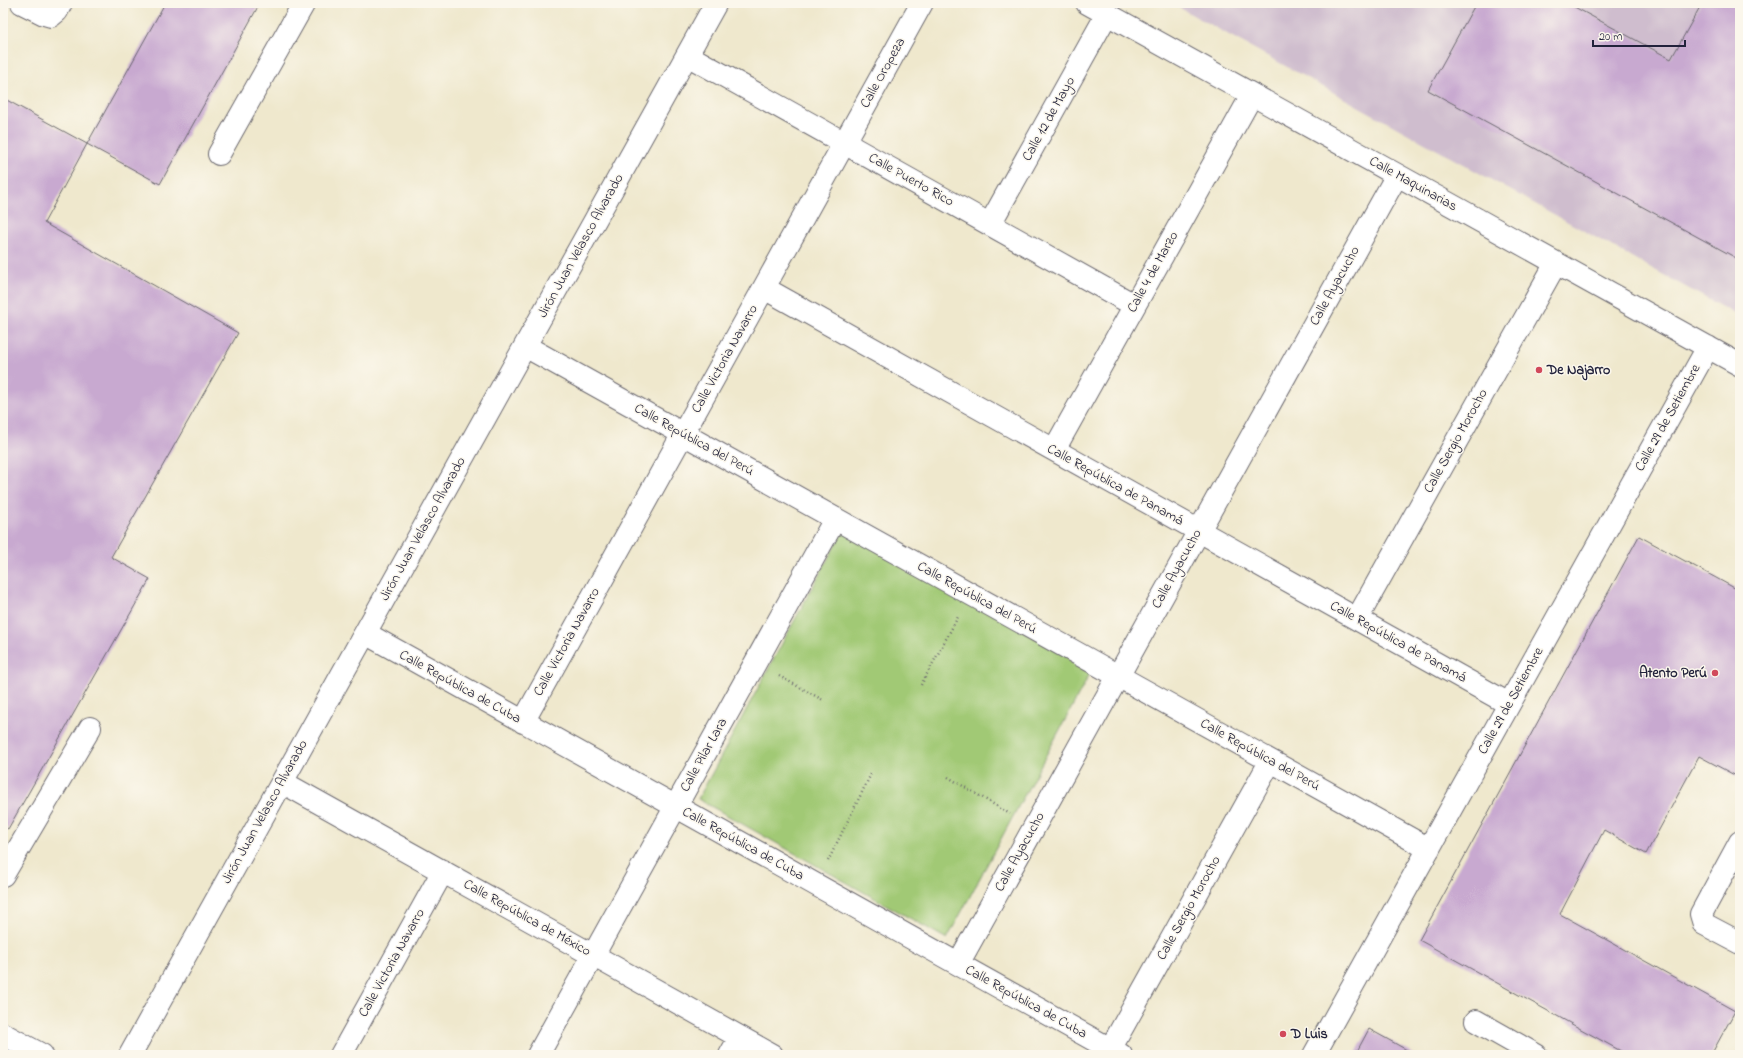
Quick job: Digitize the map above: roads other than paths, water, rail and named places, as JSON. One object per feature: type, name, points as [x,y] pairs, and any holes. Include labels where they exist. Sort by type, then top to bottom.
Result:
[{"type":"street","points":[[22,3],[51,16],[57,11],[61,3]]},
{"type":"street","points":[[219,154],[304,3]]},
{"type":"street","name":"Jirón Juan Velasco Alvarado","points":[[130,1055],[716,3]]},
{"type":"street","name":"Calle Oropeza","points":[[844,143],[922,3]]},
{"type":"street","name":"Calle Maquinarias","points":[[1087,3],[1740,365]]},
{"type":"street","name":"Calle 12 de Mayo","points":[[990,224],[1107,14]]},
{"type":"street","name":"Calle Puerto Rico","points":[[687,55],[1134,305]]},
{"type":"street","name":"Calle 4 de Marzo","points":[[1054,450],[1252,95]]},
{"type":"street","name":"Calle Victoria Navarro","points":[[523,722],[844,143]]},
{"type":"street","name":"Calle Ayacucho","points":[[958,964],[1397,175]]},
{"type":"street","name":"Calle Sergio Morocho","points":[[1357,619],[1556,263]]},
{"type":"street","name":"Calle República de Panamá","points":[[764,288],[1509,704]]},
{"type":"street","name":"Calle República del Perú","points":[[525,346],[1270,762],[1429,849]]},
{"type":"street","name":"Calle 29 de Setiembre","points":[[1314,1055],[1708,347]]},
{"type":"street","name":"Calle Pilar Lara","points":[[538,1055],[835,519]]},
{"type":"street","name":"Calle República de Cuba","points":[[365,634],[817,885],[1113,1053]]},
{"type":"street","points":[[3,875],[90,728]]},
{"type":"street","name":"Calle Sergio Morocho","points":[[1113,1053],[1270,762]]},
{"type":"street","name":"Calle República de México","points":[[282,782],[593,955],[735,1046],[772,1055]]},
{"type":"street","points":[[1740,842],[1701,914],[1704,924],[1740,943]]},
{"type":"street","name":"Calle Victoria Navarro","points":[[341,1055],[443,871]]},
{"type":"street","points":[[1476,1021],[1536,1055]]},
{"type":"street","points":[[3,1034],[42,1055]]},
{"type":"place","name":"De Najarro","points":[[1539,370]]},
{"type":"place","name":"Atento Perú","points":[[1715,673]]},
{"type":"place","name":"D Luis","points":[[1283,1034]]}]
